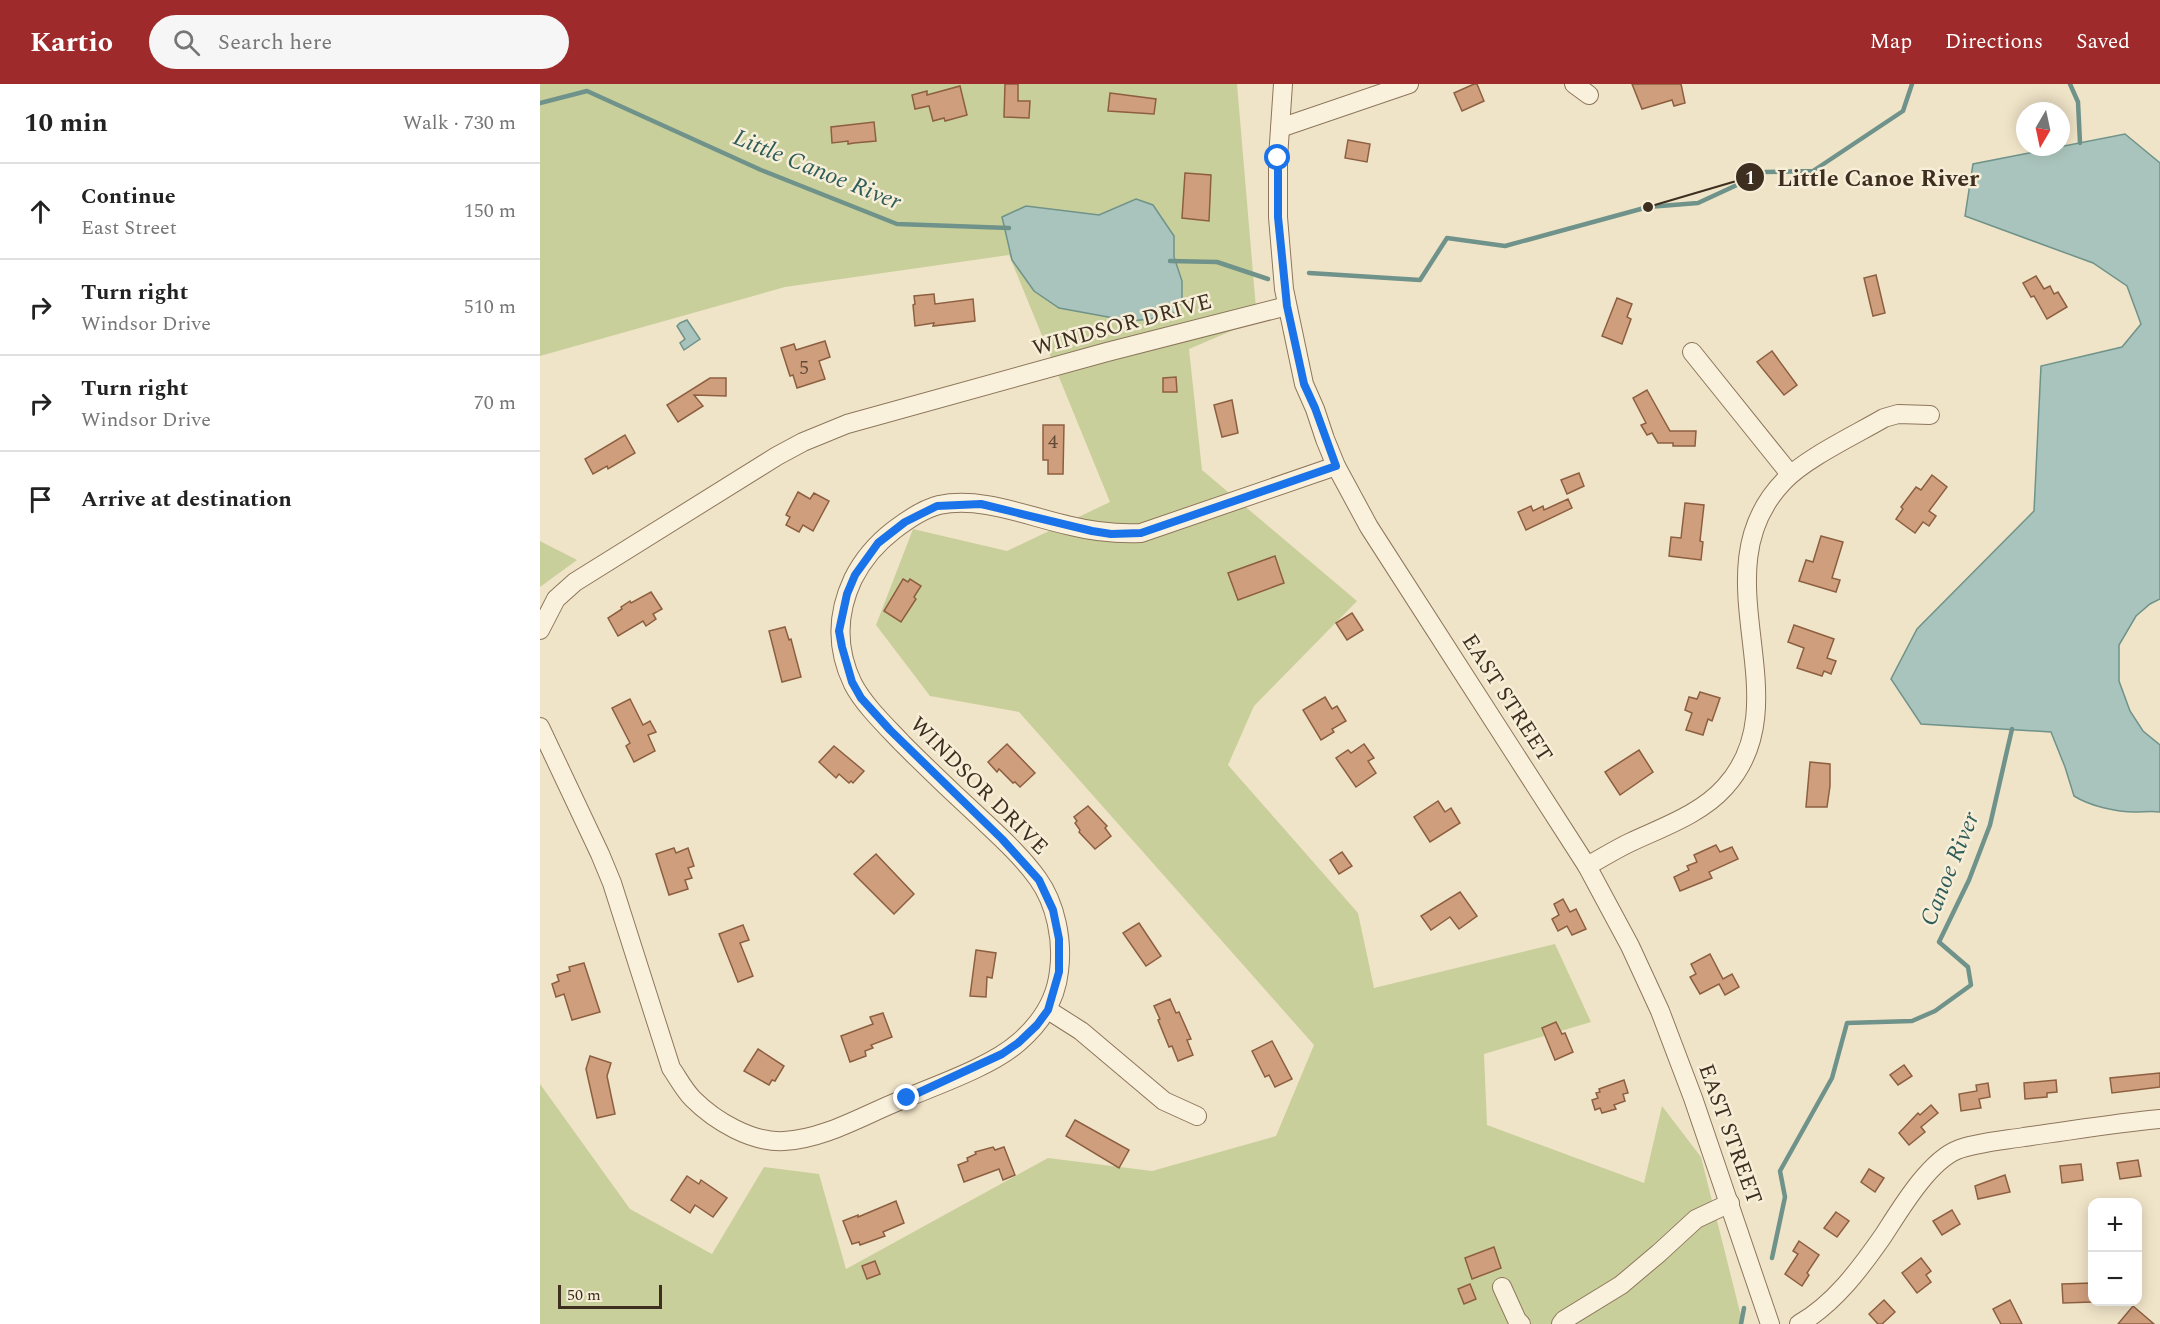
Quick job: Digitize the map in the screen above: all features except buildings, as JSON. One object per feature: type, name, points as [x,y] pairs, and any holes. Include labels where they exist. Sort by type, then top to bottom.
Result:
[{"type":"street","name":"EAST STREET","points":[[1284,84],[1278,158],[1278,217],[1287,306],[1304,384],[1336,466],[1369,527],[1416,603],[1587,866],[1630,946],[1660,1011],[1697,1110],[1770,1324]]},
{"type":"street","points":[[1280,128],[1409,84]]},
{"type":"street","points":[[1574,84],[1589,95]]},
{"type":"street","name":"WINDSOR DRIVE","points":[[540,630],[556,599],[575,582],[777,456],[822,433],[847,424],[1107,352],[1287,306]]},
{"type":"street","points":[[1692,352],[1790,474]]},
{"type":"street","points":[[1587,866],[1708,803],[1726,786],[1742,764],[1750,742],[1756,712],[1756,680],[1746,582],[1751,536],[1764,505],[1790,474],[1884,418],[1898,414],[1930,415]]},
{"type":"street","name":"WINDSOR DRIVE","points":[[540,727],[612,883],[671,1068],[690,1096],[706,1110],[752,1137],[783,1142],[817,1135],[1002,1054],[1037,1025],[1048,1010],[1059,972],[1059,939],[1053,910],[1039,880],[1002,839],[890,730],[861,698],[852,682],[839,631],[847,594],[855,575],[878,543],[905,522],[937,506],[981,504],[1092,531],[1111,534],[1141,533],[1336,466]]},
{"type":"street","points":[[1048,1010],[1081,1031],[1164,1101],[1197,1116]]},
{"type":"street","points":[[1799,1324],[1832,1301],[1883,1236],[1923,1179],[1946,1157],[1957,1150],[2002,1141],[2160,1119]]},
{"type":"street","points":[[1562,1324],[1564,1320],[1621,1285],[1695,1219],[1730,1203]]},
{"type":"street","points":[[1502,1287],[1521,1324]]},
{"type":"green space","points":[[540,84],[1237,84],[1257,320],[1189,349],[1202,470],[1357,601],[1254,706],[1228,765],[1358,913],[1374,988],[1555,944],[1591,1022],[1484,1054],[1487,1125],[1644,1183],[1662,1106],[1701,1157],[1743,1324],[540,1324],[540,1084],[630,1209],[712,1254],[764,1167],[819,1174],[846,1269],[1048,1158],[1152,1171],[1276,1136],[1314,1045],[1019,712],[930,696],[876,625],[913,529],[1007,551],[1110,502],[1009,255],[785,287],[540,356]]},
{"type":"green space","points":[[540,541],[577,560],[540,587]]},
{"type":"water","points":[[2125,134],[2160,163],[2160,599],[2136,616],[2119,645],[2119,681],[2130,711],[2143,731],[2160,745],[2160,812],[2112,810],[2074,796],[2051,732],[1921,724],[1891,679],[1917,629],[2034,511],[2041,366],[2122,347],[2141,324],[2127,286],[2093,263],[1965,216],[1973,164],[2016,156],[2070,156],[2070,145]]},
{"type":"water","points":[[1136,199],[1153,205],[1174,236],[1174,257],[1182,281],[1182,298],[1177,312],[1151,319],[1130,321],[1059,308],[1034,291],[1012,260],[1002,217],[1026,206],[1099,215]]},
{"type":"water","points":[[687,320],[700,339],[684,350],[680,343],[685,339],[677,326]]},
{"type":"waterway","name":"Little Canoe River","points":[[1309,273],[1420,280],[1447,238],[1505,246],[1648,207],[1698,203],[1765,172],[1813,171],[1903,111],[1912,84]]},
{"type":"waterway","name":"Canoe River","points":[[2070,84],[2078,102],[2080,143]]},
{"type":"waterway","name":"Little Canoe River","points":[[540,103],[587,91],[761,170],[897,224],[1009,228]]},
{"type":"waterway","name":"Little Canoe River","points":[[1170,261],[1217,262],[1268,279]]},
{"type":"waterway","name":"Canoe River","points":[[1772,1258],[1785,1197],[1780,1171],[1832,1078],[1847,1023],[1912,1021],[1935,1011],[1971,985],[1968,967],[1939,942],[1969,880],[1990,825],[2012,729]]},
{"type":"waterway","name":"Canoe River","points":[[1741,1324],[1744,1308]]},
{"type":"place","name":"Little Canoe River","points":[[1648,207]]},
{"type":"route","points":[[907,1098],[985,1064],[1018,1043],[1037,1025],[1048,1010],[1059,972],[1059,939],[1053,910],[1039,880],[1030,869],[890,730],[861,698],[852,682],[839,631],[847,594],[855,575],[878,543],[905,522],[937,506],[981,504],[1092,531],[1111,534],[1141,533],[1336,466],[1304,384],[1287,306],[1278,217],[1278,158]]}]
